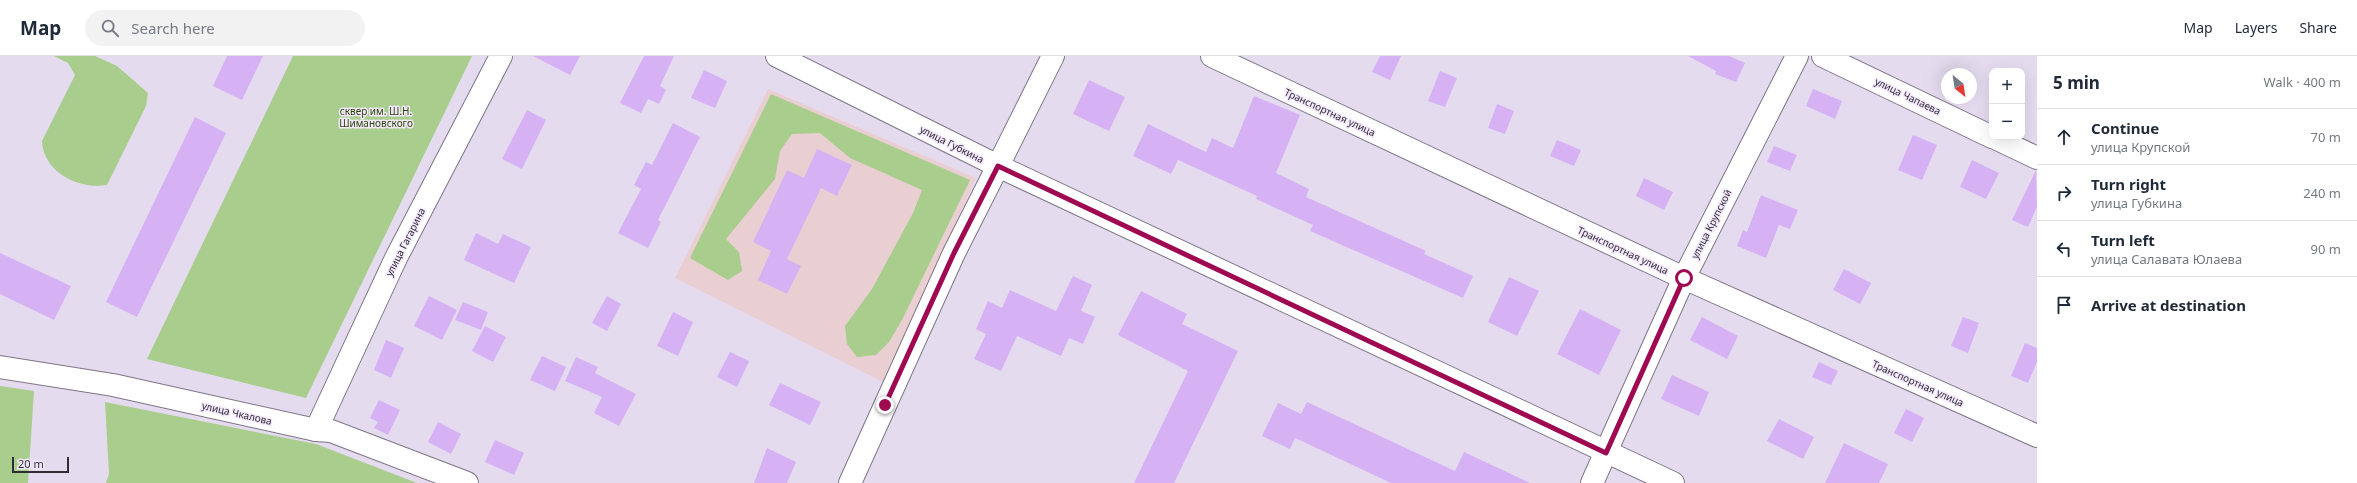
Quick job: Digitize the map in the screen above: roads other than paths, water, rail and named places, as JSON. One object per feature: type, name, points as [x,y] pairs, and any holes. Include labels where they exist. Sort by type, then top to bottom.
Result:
[{"type":"street","name":"улица Гагарина","points":[[316,430],[396,258],[501,56]]},
{"type":"street","name":"улица Губкина","points":[[777,56],[998,166],[1606,453],[1673,483]]},
{"type":"street","points":[[850,483],[954,253],[1053,56]]},
{"type":"street","name":"Транспортная улица","points":[[1212,56],[1684,278],[2037,436]]},
{"type":"street","name":"улица Крупской","points":[[1592,483],[1684,278],[1797,56]]},
{"type":"street","name":"улица Чапаева","points":[[1823,56],[1989,136]]},
{"type":"street","name":"улица Чапаева","points":[[1998,140],[2037,158]]},
{"type":"street","name":"улица Чкалова","points":[[0,367],[113,385],[316,430],[331,431],[467,483]]},
{"type":"park label","name":"сквер им. Ш.Н. Шимановского","points":[[376,116]]}]
